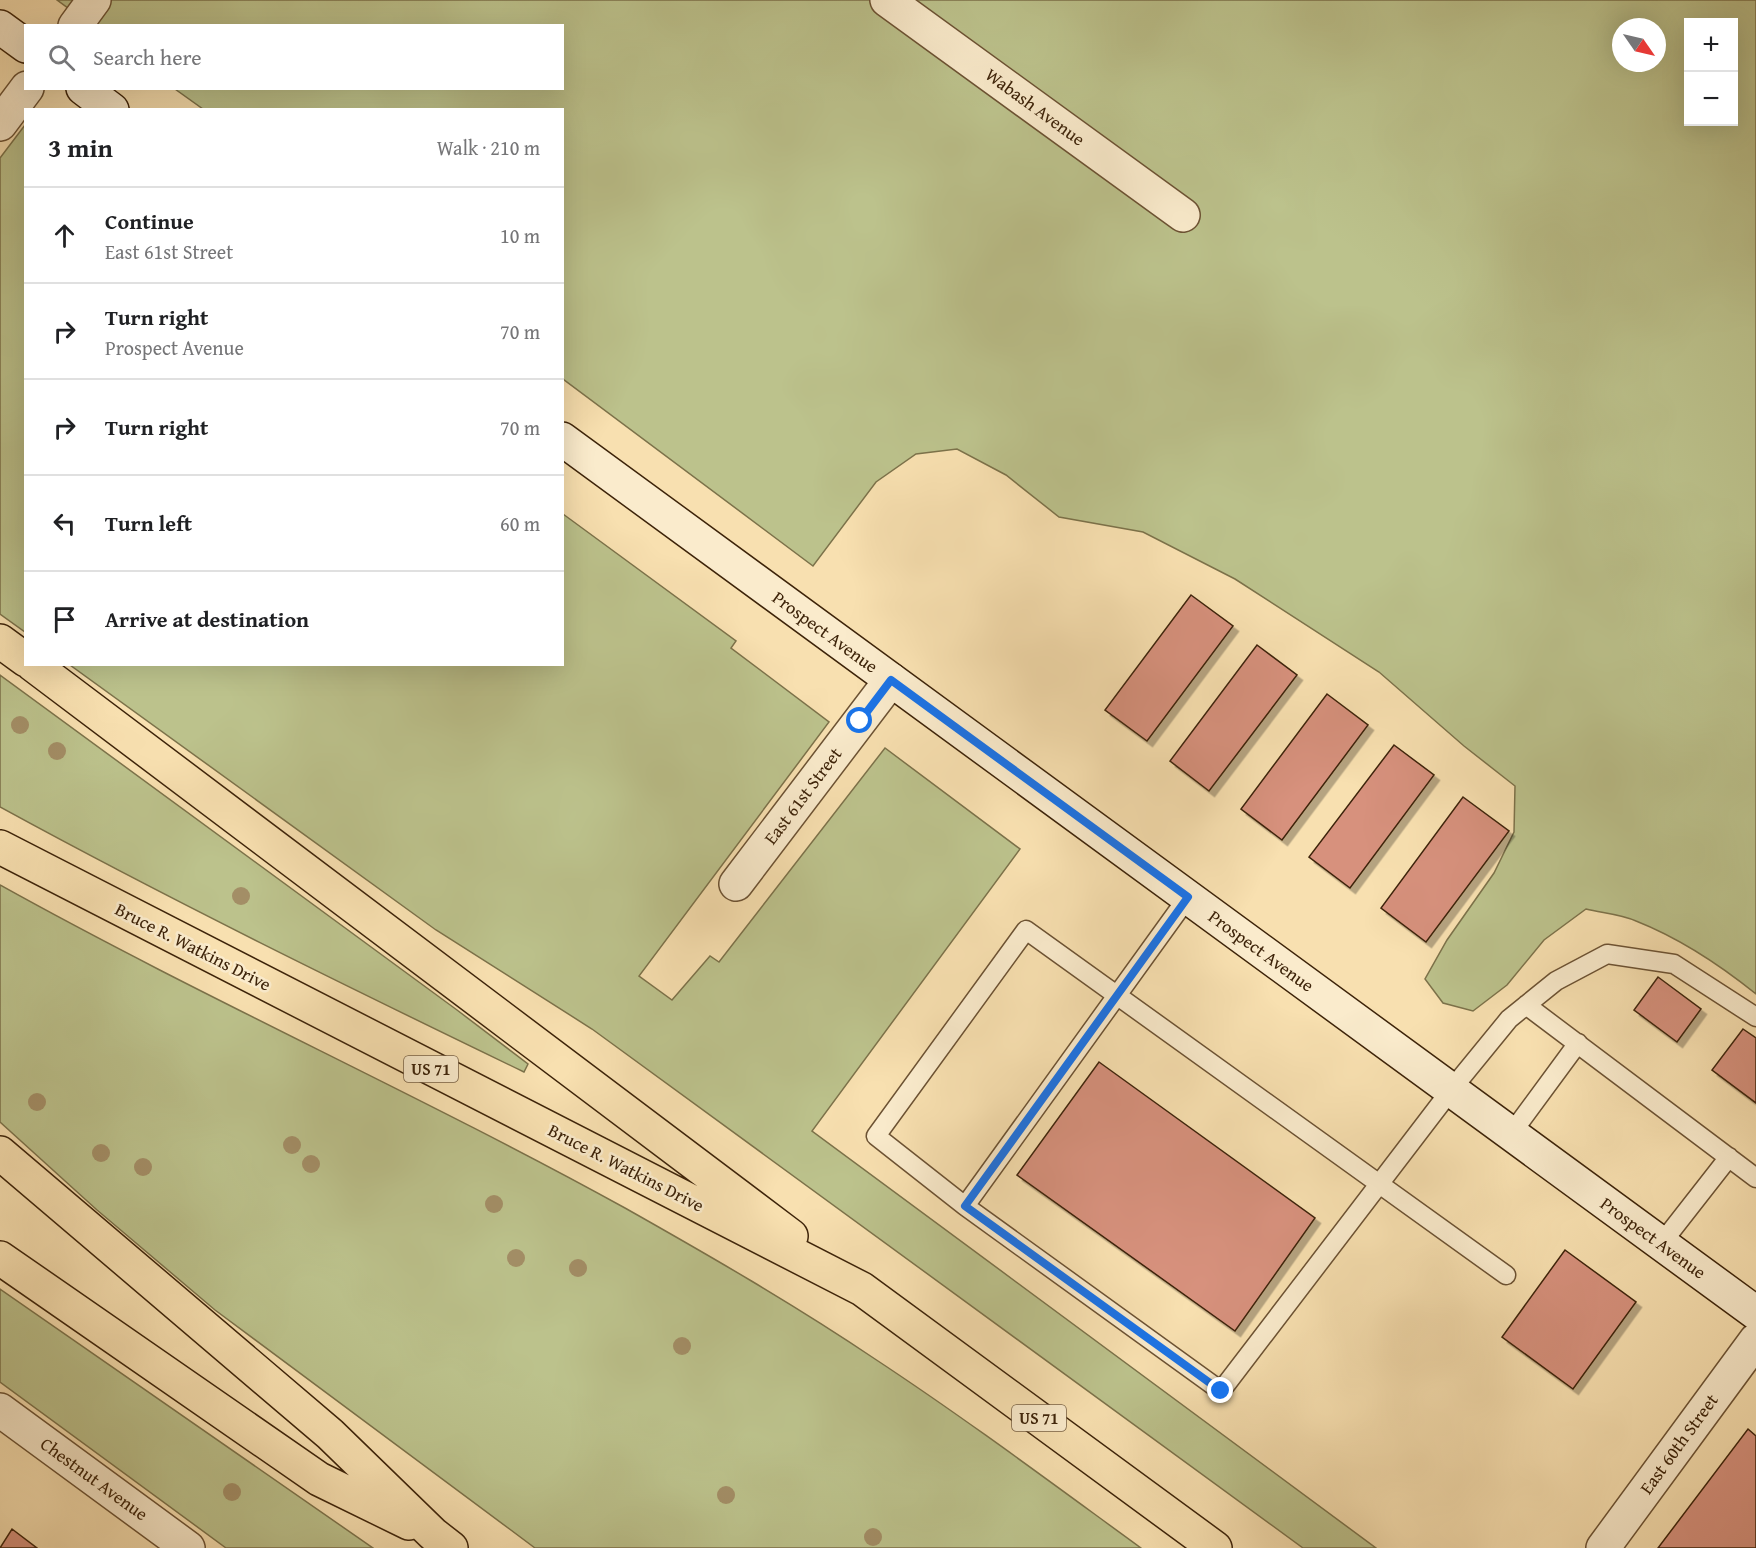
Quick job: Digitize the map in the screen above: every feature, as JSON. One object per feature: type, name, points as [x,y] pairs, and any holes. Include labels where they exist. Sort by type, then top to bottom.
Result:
[{"type":"highway","points":[[0,641],[24,659]]},
{"type":"highway","points":[[35,666],[862,1289]]},
{"type":"highway","name":"Bruce R. Watkins Drive","points":[[0,847],[862,1289],[1215,1548]]},
{"type":"highway","points":[[0,1153],[330,1434],[442,1541]]},
{"type":"highway","points":[[0,1258],[319,1479],[442,1541]]},
{"type":"main road","points":[[76,24],[94,0]]},
{"type":"main road","name":"Wabash Avenue","points":[[887,0],[1183,215]]},
{"type":"main road","points":[[0,27],[24,45]]},
{"type":"main road","points":[[0,124],[26,90]]},
{"type":"main road","points":[[86,90],[109,108]]},
{"type":"main road","name":"Prospect Avenue","points":[[564,440],[1661,1244],[1753,1306]]},
{"type":"main road","name":"East 61st Street","points":[[736,884],[891,680]]},
{"type":"main road","name":"East 60th Street","points":[[1603,1548],[1756,1340]]},
{"type":"main road","name":"Chestnut Avenue","points":[[0,1410],[188,1548]]},
{"type":"lane","points":[[965,1206],[1188,897]]},
{"type":"lane","points":[[1506,1275],[1379,1184],[1117,995],[1026,930],[876,1136],[965,1206],[1221,1391],[1379,1184],[1451,1090],[1509,1019],[1556,981],[1607,954],[1674,964],[1756,1017]]},
{"type":"lane","points":[[1526,1005],[1756,1178]]},
{"type":"lane","points":[[1511,1134],[1578,1043]]},
{"type":"lane","points":[[1661,1244],[1729,1157]]},
{"type":"green space","points":[[57,0],[1756,0],[1756,994],[1714,963],[1652,928],[1618,915],[1586,909],[1544,940],[1507,985],[1473,1011],[1443,1003],[1425,979],[1447,940],[1494,873],[1514,832],[1515,786],[1464,746],[1379,672],[1235,579],[1143,532],[1059,517],[1006,475],[957,449],[916,454],[876,482],[813,566],[564,380],[564,108],[202,108],[176,90],[564,90],[564,24],[90,24]]},
{"type":"green space","points":[[24,126],[24,631],[0,614],[0,158]]},
{"type":"green space","points":[[564,515],[736,641],[731,648],[829,722],[639,976],[672,1000],[710,956],[719,962],[885,748],[1020,849],[812,1131],[1376,1548],[1303,1548],[592,1029],[436,930],[71,666],[564,666]]},
{"type":"green space","points":[[0,675],[457,1010],[528,1064],[524,1072],[195,910],[0,807]]},
{"type":"green space","points":[[0,885],[155,968],[548,1166],[720,1263],[814,1319],[909,1382],[1141,1548],[535,1548],[215,1310],[97,1210],[0,1122]]},
{"type":"green space","points":[[0,1289],[373,1548],[226,1548],[0,1382]]},
{"type":"building","points":[[1191,595],[1233,626],[1147,741],[1105,710]]},
{"type":"building","points":[[1257,645],[1297,675],[1209,791],[1170,761]]},
{"type":"building","points":[[1327,694],[1368,725],[1282,840],[1241,809]]},
{"type":"building","points":[[1394,745],[1434,775],[1350,888],[1309,857]]},
{"type":"building","points":[[1463,797],[1509,831],[1426,942],[1381,908]]},
{"type":"building","points":[[1658,977],[1701,1009],[1677,1042],[1634,1010]]},
{"type":"building","points":[[1743,1029],[1756,1038],[1756,1103],[1712,1070]]},
{"type":"building","points":[[1099,1062],[1315,1218],[1235,1331],[1017,1175]]},
{"type":"building","points":[[1565,1250],[1636,1302],[1573,1389],[1502,1337]]},
{"type":"building","points":[[1748,1429],[1756,1436],[1756,1548],[1658,1548]]},
{"type":"building","points":[[12,1529],[37,1548],[0,1548]]},
{"type":"route","points":[[860,721],[891,680],[1188,897],[965,1206],[1221,1391]]}]
